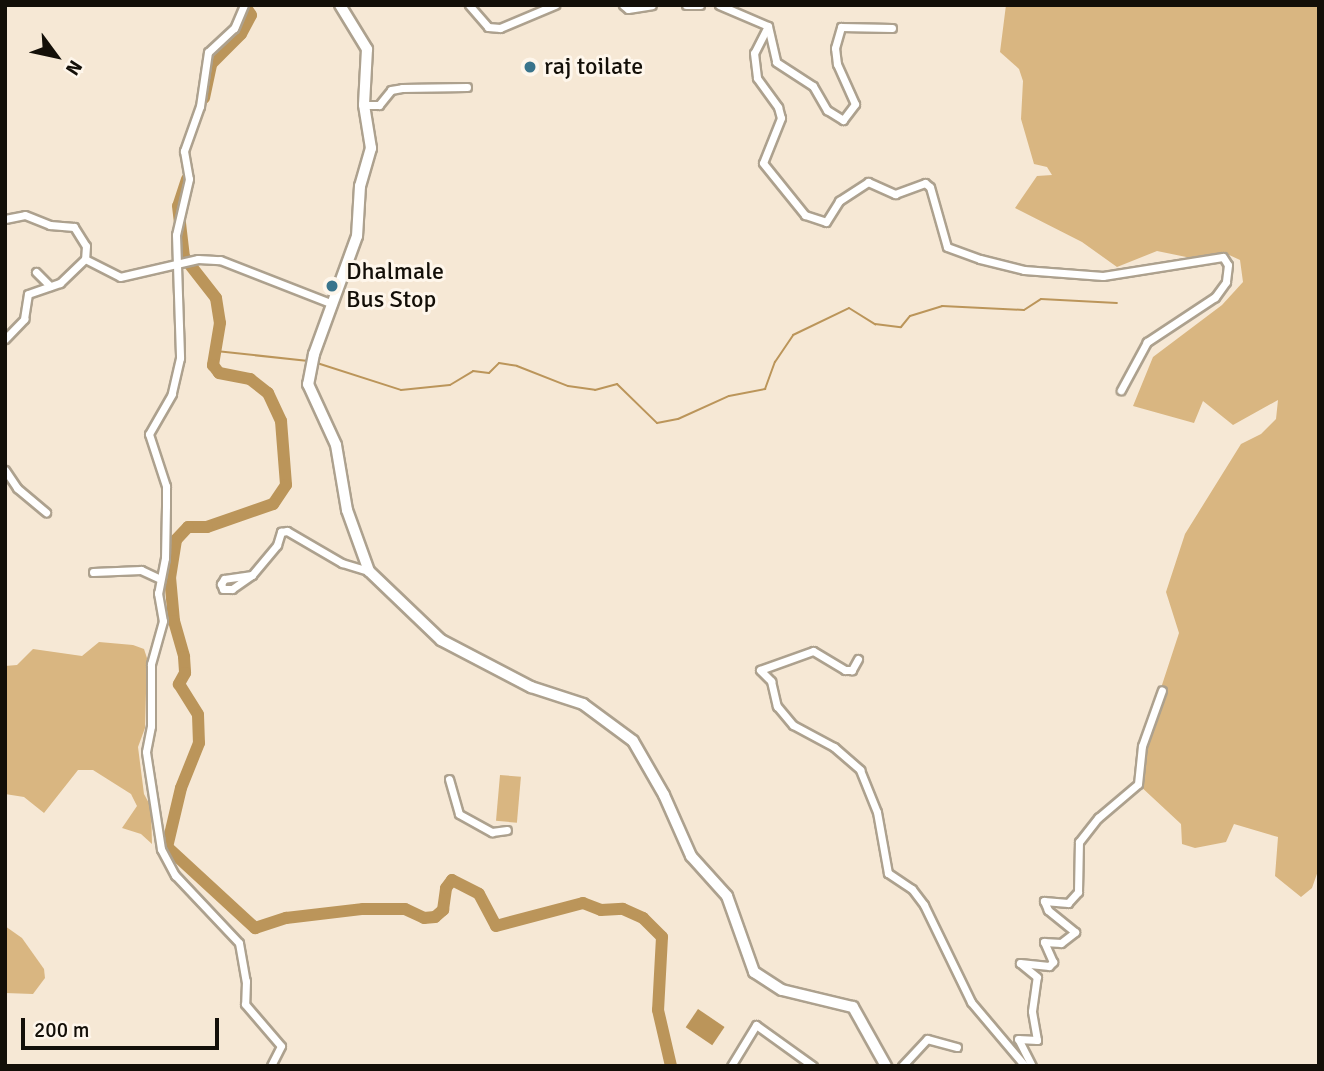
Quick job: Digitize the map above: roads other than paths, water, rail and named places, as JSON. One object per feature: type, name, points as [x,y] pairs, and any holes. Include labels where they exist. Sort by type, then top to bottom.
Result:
[{"type":"main road","points":[[340,5],[367,49],[364,105],[371,148],[360,186],[357,236],[314,354],[310,369],[311,395],[336,445],[347,510],[359,534],[369,570],[441,640],[531,687],[583,704],[633,741],[691,856],[727,896],[754,972],[782,990],[853,1007],[886,1066]]},
{"type":"street","points":[[244,5],[234,29],[208,52],[200,106],[184,151],[189,179],[179,210],[178,371],[173,394],[149,434],[166,486],[165,558],[160,579],[163,621],[151,664],[151,726],[146,752],[156,828],[174,875],[239,943],[245,1004],[281,1046],[271,1066]]},
{"type":"street","points":[[469,5],[488,27],[500,27],[555,5]]},
{"type":"street","points":[[623,5],[628,9],[653,5]]},
{"type":"street","points":[[686,5],[700,5]]},
{"type":"street","points":[[719,5],[768,26]]},
{"type":"street","points":[[768,26],[776,62],[813,86],[827,110],[843,120],[855,104],[837,64],[835,48],[841,27],[892,28]]},
{"type":"street","points":[[768,26],[754,53],[757,78],[778,107],[781,118],[763,163],[805,215],[827,222],[839,201],[868,182],[895,194],[925,183],[930,187],[947,247],[991,262],[1024,270],[1103,276],[1223,257],[1228,265],[1226,282],[1215,297],[1147,342],[1121,390]]},
{"type":"street","points":[[364,105],[379,104],[391,90],[402,88],[467,87]]},
{"type":"street","points":[[5,219],[24,215],[50,226],[74,227],[86,246],[85,259],[60,283],[28,294],[24,319],[5,339]]},
{"type":"street","points":[[85,259],[120,277],[198,259],[220,260],[333,304]]},
{"type":"street","points":[[36,272],[50,286]]},
{"type":"street","points":[[5,470],[17,488],[46,512]]},
{"type":"street","points":[[252,575],[276,545],[281,532],[288,531],[342,563],[369,570]]},
{"type":"street","points":[[93,572],[141,570],[160,579]]},
{"type":"street","points":[[858,659],[852,670],[845,670],[813,651],[760,670],[771,681],[777,706],[793,725],[834,747],[860,770],[877,812],[888,873],[912,889],[924,905],[971,1002],[1025,1066]]},
{"type":"street","points":[[1032,1066],[1018,1039],[1037,1040],[1032,1011],[1037,976],[1020,963],[1049,966],[1052,962],[1044,942],[1061,943],[1074,932],[1048,911],[1044,901],[1068,903],[1078,892],[1079,842],[1098,818],[1138,784],[1142,746],[1162,690]]},
{"type":"street","points":[[449,779],[459,814],[492,832],[507,830]]},
{"type":"street","points":[[731,1066],[756,1025],[813,1066]]},
{"type":"street","points":[[902,1066],[927,1039],[957,1047]]},
{"type":"waterway","points":[[204,98],[211,64],[241,34],[251,15],[244,5]]},
{"type":"waterway","points":[[187,179],[178,206],[184,257],[216,298],[220,323],[213,365],[219,373],[250,379],[268,393],[281,421],[286,485],[273,504],[207,527],[188,527],[176,540],[170,577],[174,621],[184,657],[185,673],[179,684],[198,715],[199,743],[181,788],[167,847],[255,928],[286,918],[363,909],[405,909],[424,918],[435,917],[443,910],[446,888],[452,880],[479,894],[496,926],[583,903],[601,910],[623,909],[643,918],[662,937],[658,1010],[671,1066]]},
{"type":"waterway","points":[[317,363],[401,390],[450,385],[473,371],[489,373],[499,363],[517,366],[568,386],[595,390],[617,384],[657,423],[678,419],[729,396],[765,389],[775,362],[793,335],[849,308],[875,324],[901,327],[910,316],[942,306],[1024,310],[1041,299],[1117,303]]},
{"type":"waterway","points":[[216,351],[308,361]]},
{"type":"place","name":"raj toilate","points":[[530,67]]},
{"type":"place","name":"Dhalmale Bus Stop","points":[[332,286]]}]
